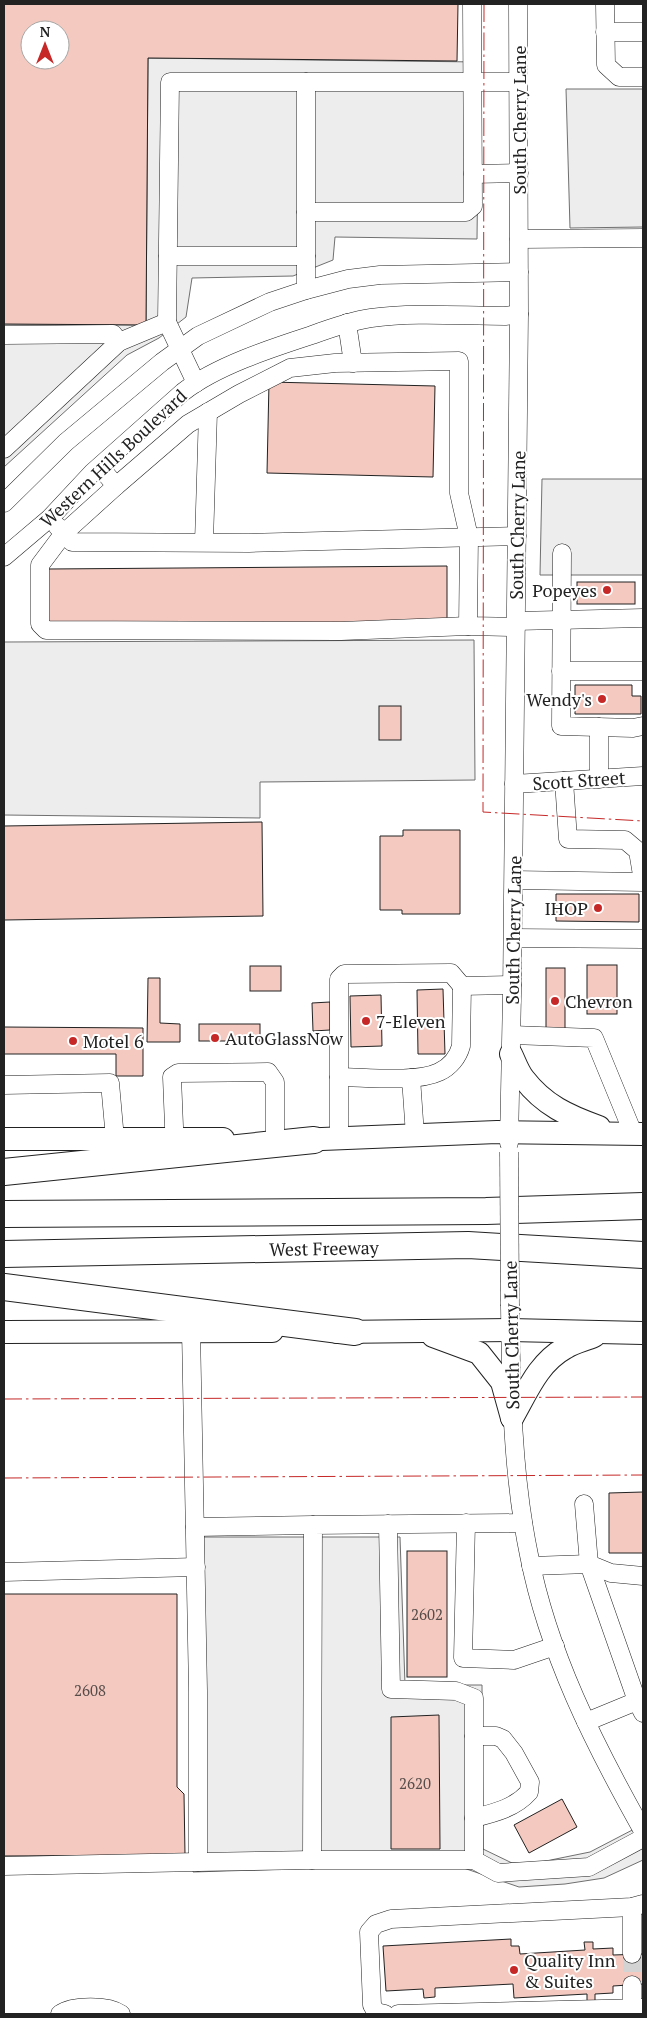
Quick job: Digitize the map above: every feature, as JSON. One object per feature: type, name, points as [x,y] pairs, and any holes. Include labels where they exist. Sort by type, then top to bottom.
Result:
[{"type":"highway","points":[[4,1172],[174,1146],[326,1139]]},
{"type":"highway","name":"West Freeway","points":[[4,1214],[486,1211],[643,1206]]},
{"type":"highway","name":"West Freeway","points":[[4,1254],[468,1245],[643,1255]]},
{"type":"highway","points":[[4,1287],[355,1332]]},
{"type":"main road","points":[[511,1045],[523,1078],[541,1097],[569,1116],[631,1133]]},
{"type":"main road","points":[[326,1139],[415,1136],[509,1142],[631,1133]]},
{"type":"main road","points":[[4,1139],[115,1139],[174,1146]]},
{"type":"main road","points":[[4,1332],[510,1330],[643,1333]]},
{"type":"main road","points":[[420,1331],[479,1353],[502,1382],[512,1418]]},
{"type":"main road","points":[[512,1418],[536,1376],[548,1360],[566,1347],[605,1332]]},
{"type":"street","points":[[306,212],[466,212],[473,206],[472,4]]},
{"type":"street","name":"South Cherry Lane","points":[[518,4],[519,314],[514,880],[509,1142],[512,1418],[518,1493],[531,1566],[544,1614],[594,1742],[643,1831]]},
{"type":"street","points":[[605,4],[606,65],[619,77],[643,77]]},
{"type":"street","points":[[605,32],[643,32]]},
{"type":"street","points":[[196,383],[167,322],[170,82],[518,82]]},
{"type":"street","points":[[306,82],[306,290]]},
{"type":"street","points":[[473,174],[519,172]]},
{"type":"street","points":[[519,239],[643,238]]},
{"type":"street","points":[[168,256],[306,256]]},
{"type":"street","points":[[4,503],[66,442],[179,349],[206,332],[270,302],[348,279],[380,275],[519,272]]},
{"type":"street","name":"Western Hills Boulevard","points":[[4,557],[50,518],[100,466],[196,383],[270,348],[347,323],[371,318],[409,315],[505,316],[519,314]]},
{"type":"street","points":[[4,449],[119,342],[167,322]]},
{"type":"street","points":[[347,323],[353,363]]},
{"type":"street","points":[[4,335],[113,334],[119,342]]},
{"type":"street","points":[[468,626],[469,537],[459,493],[459,360],[353,363],[290,368],[239,394],[188,424],[64,533],[40,565],[40,624],[46,630],[341,632],[516,624],[562,619],[643,618]]},
{"type":"street","points":[[171,404],[188,424]]},
{"type":"street","points":[[204,542],[208,412]]},
{"type":"street","points":[[100,466],[116,486]]},
{"type":"street","points":[[50,518],[72,542],[204,542],[517,536]]},
{"type":"street","points":[[562,553],[561,726],[633,728],[643,726]]},
{"type":"street","points":[[561,671],[643,671]]},
{"type":"street","points":[[599,727],[599,779]]},
{"type":"street","name":"Scott Street","points":[[514,784],[643,776]]},
{"type":"street","points":[[514,880],[643,882],[638,851],[625,840],[568,839],[564,781]]},
{"type":"street","points":[[513,938],[643,939]]},
{"type":"street","points":[[326,1139],[338,1077],[339,987],[340,979],[344,974],[451,973],[462,986],[461,1046],[458,1055],[451,1064],[439,1072],[411,1078],[338,1077]]},
{"type":"street","points":[[462,986],[512,986]]},
{"type":"street","points":[[511,1045],[594,1038],[631,1133]]},
{"type":"street","points":[[174,1146],[172,1077],[178,1073],[268,1072],[275,1082],[275,1141]]},
{"type":"street","points":[[411,1078],[415,1136]]},
{"type":"street","points":[[4,1085],[110,1083],[115,1139]]},
{"type":"street","points":[[191,1330],[196,1567],[198,1862]]},
{"type":"street","points":[[584,1504],[589,1564],[640,1707],[586,1722]]},
{"type":"street","points":[[466,1523],[463,1658],[514,1660],[555,1646]]},
{"type":"street","points":[[195,1527],[523,1523]]},
{"type":"street","points":[[388,1524],[391,1689],[456,1691],[474,1698],[474,1860]]},
{"type":"street","points":[[312,1860],[313,1525]]},
{"type":"street","points":[[531,1566],[589,1564],[611,1573],[643,1576]]},
{"type":"street","points":[[4,1572],[196,1567]]},
{"type":"street","points":[[474,1736],[496,1736],[502,1739],[514,1753],[530,1782],[529,1792],[521,1801],[501,1811],[474,1818]]},
{"type":"street","points":[[4,1866],[312,1860],[474,1860],[498,1873],[589,1867],[643,1838]]},
{"type":"street","points":[[385,2014],[376,2012],[372,2005],[368,1938],[369,1932],[376,1924],[391,1919],[638,1906],[632,1954]]},
{"type":"street","points":[[398,2014],[638,2008],[632,1985]]},
{"type":"street","points":[[60,2014],[68,2009],[80,2007],[116,2011],[121,2014]]},
{"type":"shaded area","points":[[148,58],[479,62],[477,239],[335,237],[333,260],[293,276],[192,278],[186,317],[159,338],[127,355],[4,467],[4,324],[146,325]]},
{"type":"shaded area","points":[[566,89],[643,89],[643,227],[570,228]]},
{"type":"shaded area","points":[[542,479],[643,479],[643,575],[540,575]]},
{"type":"shaded area","points":[[474,640],[475,780],[260,782],[260,818],[4,815],[4,642]]},
{"type":"shaded area","points":[[192,1537],[400,1537],[405,1685],[482,1685],[483,1849],[512,1863],[536,1863],[590,1852],[640,1826],[643,1831],[643,1860],[604,1878],[565,1884],[519,1887],[452,1864],[193,1872]]},
{"type":"building","points":[[4,4],[458,4],[457,61],[148,58],[146,325],[4,324]]},
{"type":"building","points":[[269,382],[435,386],[433,477],[267,473]]},
{"type":"building","points":[[447,566],[447,624],[48,627],[48,569]]},
{"type":"building","points":[[577,582],[635,582],[635,604],[577,604]]},
{"type":"building","points":[[575,685],[632,685],[632,696],[641,696],[641,714],[575,714]]},
{"type":"building","points":[[379,706],[401,706],[401,740],[379,740]]},
{"type":"building","points":[[262,822],[263,916],[4,920],[4,826]]},
{"type":"building","points":[[403,830],[460,830],[460,914],[402,914],[402,910],[380,910],[380,836],[403,836]]},
{"type":"building","name":"IHOP","points":[[556,894],[639,894],[639,922],[556,921]]},
{"type":"building","points":[[587,965],[617,965],[617,1014],[587,1014]]},
{"type":"building","points":[[250,966],[281,966],[281,991],[250,991]]},
{"type":"building","name":"Chevron","points":[[546,968],[565,968],[565,1034],[546,1034]]},
{"type":"building","points":[[148,978],[160,978],[160,1023],[180,1024],[180,1042],[147,1042]]},
{"type":"building","points":[[443,989],[445,1054],[418,1054],[417,990]]},
{"type":"building","name":"7-Eleven","points":[[381,995],[382,1046],[351,1047],[350,996]]},
{"type":"building","points":[[330,1002],[330,1030],[313,1031],[312,1003]]},
{"type":"building","points":[[199,1024],[260,1024],[260,1041],[199,1041]]},
{"type":"building","name":"Motel 6","points":[[4,1027],[143,1028],[143,1076],[116,1076],[116,1054],[4,1054]]},
{"type":"building","points":[[643,1492],[643,1553],[609,1553],[609,1493]]},
{"type":"building","points":[[407,1551],[447,1551],[447,1677],[407,1677]]},
{"type":"building","points":[[4,1594],[177,1594],[177,1787],[184,1794],[185,1855],[4,1856]]},
{"type":"building","points":[[439,1715],[440,1849],[391,1849],[391,1717]]},
{"type":"building","points":[[562,1799],[577,1827],[529,1853],[514,1825]]},
{"type":"building","name":"Quality Inn & Suites","points":[[511,1939],[511,1946],[519,1946],[520,1954],[585,1950],[584,1942],[593,1942],[593,1949],[613,1948],[613,1955],[643,1954],[643,1984],[613,1986],[613,1993],[595,1994],[595,2002],[587,2003],[587,1994],[514,1998],[513,1984],[435,1988],[435,1997],[424,1998],[423,1989],[386,1991],[383,1946]]},
{"type":"tunnel","points":[[632,1954],[632,1985]]},
{"type":"power","points":[[484,4],[483,812],[643,821]]},
{"type":"power","points":[[4,1399],[643,1397]]},
{"type":"power","points":[[4,1478],[643,1475]]},
{"type":"place","name":"Popeyes","points":[[607,590]]},
{"type":"place","name":"Wendy's","points":[[602,699]]},
{"type":"place","name":"IHOP","points":[[598,908]]},
{"type":"place","name":"Chevron","points":[[555,1001]]},
{"type":"place","name":"7-Eleven","points":[[366,1021]]},
{"type":"place","name":"AutoGlassNow","points":[[215,1038]]},
{"type":"place","name":"Motel 6","points":[[73,1041]]},
{"type":"place","name":"Quality Inn & Suites","points":[[514,1970]]}]
